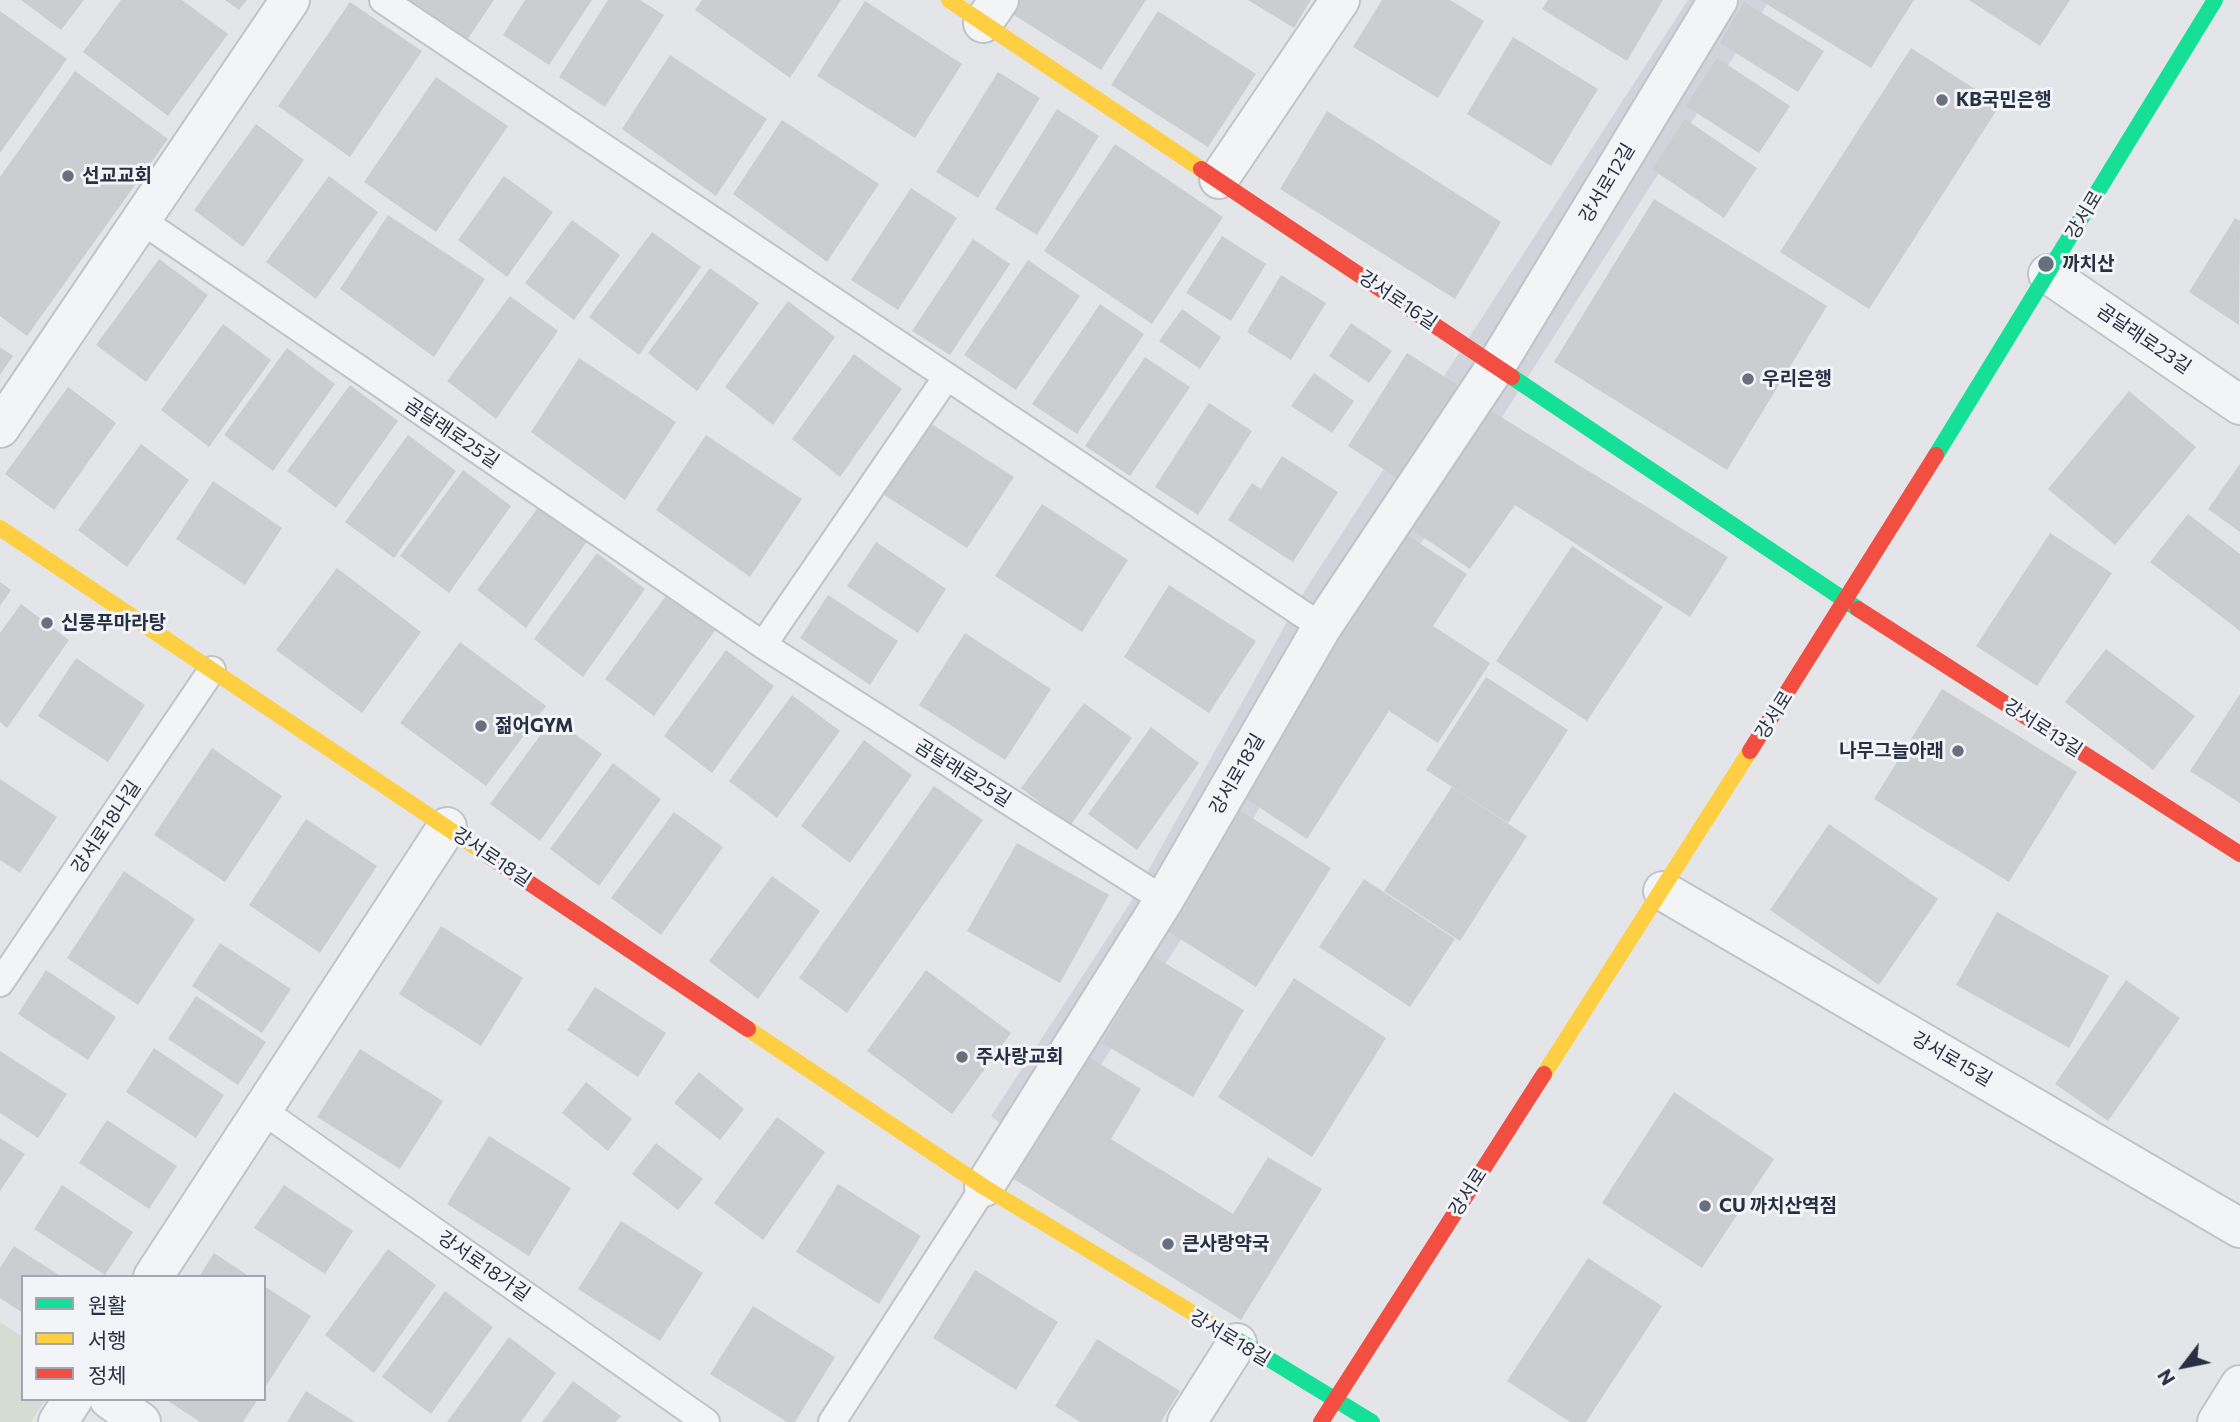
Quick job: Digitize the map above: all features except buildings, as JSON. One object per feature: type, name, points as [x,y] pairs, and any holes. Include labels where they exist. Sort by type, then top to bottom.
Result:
[{"type":"street","points":[[0,428],[290,0]]},
{"type":"street","name":"강서로16길","points":[[949,0],[991,11],[1219,179],[1846,601]]},
{"type":"street","points":[[1219,179],[1340,0]]},
{"type":"street","name":"강서로12길","points":[[1496,366],[1718,0]]},
{"type":"street","name":"강서로","points":[[1321,1422],[1846,601],[2215,0]]},
{"type":"street","name":"곰달래로23길","points":[[2048,274],[2240,405]]},
{"type":"street","name":"강서로18길","points":[[984,1187],[1164,900],[1322,627],[1496,366]]},
{"type":"street","name":"강서로18길","points":[[0,528],[984,1187],[1237,1343],[1372,1422]]},
{"type":"street","name":"강서로13길","points":[[1846,601],[2240,854]]},
{"type":"street","points":[[154,1275],[447,827]]},
{"type":"street","name":"강서로15길","points":[[1663,891],[2240,1228]]},
{"type":"street","points":[[1187,1422],[1237,1343]]},
{"type":"street","points":[[2217,1422],[2240,1385]]},
{"type":"street","points":[[1334,1400],[1339,1422]]},
{"type":"street","points":[[58,1422],[72,1401]]},
{"type":"street","points":[[112,1401],[141,1422]]},
{"type":"lane","points":[[383,0],[1322,627]]},
{"type":"lane","name":"곰달래로25길","points":[[141,220],[763,645],[1164,900]]},
{"type":"lane","points":[[763,645],[946,378]]},
{"type":"lane","name":"강서로18나길","points":[[0,983],[212,670]]},
{"type":"lane","name":"강서로18가길","points":[[262,1110],[706,1422]]},
{"type":"lane","name":"강서로18길","points":[[832,1422],[984,1187]]},
{"type":"shaded area","points":[[1688,0],[1770,0],[1353,649],[1191,924],[1042,1157],[991,1116],[1129,905],[1302,595]]},
{"type":"shaded area","points":[[0,1322],[21,1336],[21,1401],[45,1401],[31,1422],[0,1422]]},
{"type":"traffic: fast","points":[[1936,455],[2215,0]]},
{"type":"traffic: fast","points":[[1512,377],[1858,609]]},
{"type":"traffic: fast","points":[[1236,1339],[1372,1422]]},
{"type":"traffic: slow","points":[[949,0],[1201,169]]},
{"type":"traffic: slow","points":[[0,528],[489,856]]},
{"type":"traffic: slow","points":[[1544,1074],[1750,751]]},
{"type":"traffic: slow","points":[[748,1029],[984,1187],[1236,1339]]},
{"type":"traffic: jam","points":[[1201,169],[1512,377]]},
{"type":"traffic: jam","points":[[1750,751],[1936,455]]},
{"type":"traffic: jam","points":[[1858,609],[2240,854]]},
{"type":"traffic: jam","points":[[489,856],[748,1029]]},
{"type":"traffic: jam","points":[[1321,1422],[1544,1074]]},
{"type":"place","name":"KB국민은행","points":[[1942,100]]},
{"type":"place","name":"선교교회","points":[[68,176]]},
{"type":"place","name":"까치산","points":[[2046,264]]},
{"type":"place","name":"우리은행","points":[[1748,379]]},
{"type":"place","name":"신룽푸마라탕","points":[[47,623]]},
{"type":"place","name":"젊어GYM","points":[[481,726]]},
{"type":"place","name":"나무그늘아래","points":[[1958,751]]},
{"type":"place","name":"주사랑교회","points":[[962,1057]]},
{"type":"place","name":"CU 까치산역점","points":[[1705,1206]]},
{"type":"place","name":"큰사랑약국","points":[[1168,1244]]}]
